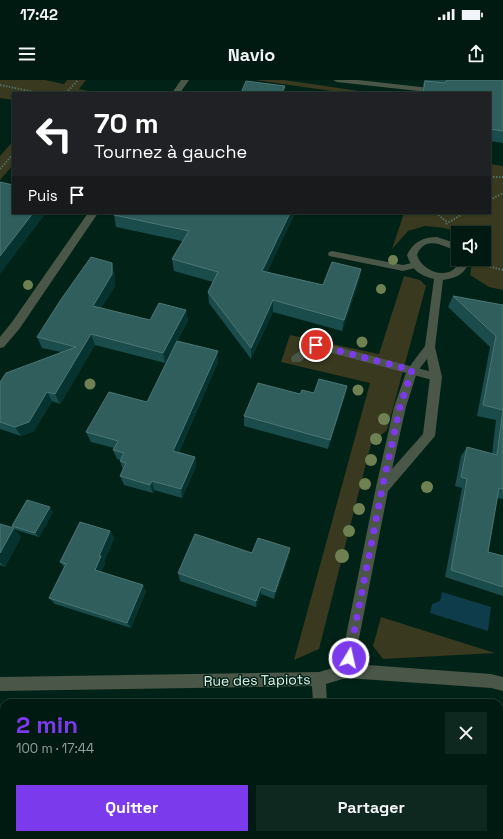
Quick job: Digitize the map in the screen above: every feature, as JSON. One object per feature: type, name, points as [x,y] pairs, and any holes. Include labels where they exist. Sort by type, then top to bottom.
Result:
[{"type":"street","points":[[177,92],[185,80]]},
{"type":"street","points":[[337,80],[439,92]]},
{"type":"street","points":[[0,344],[16,325],[92,214]]},
{"type":"street","points":[[451,244],[439,240],[426,241],[416,247],[412,255],[416,265],[426,272],[439,276],[452,276],[460,272],[465,266]]},
{"type":"street","points":[[382,489],[429,436],[436,376],[430,347],[439,276]]},
{"type":"street","points":[[346,671],[382,489],[400,407],[412,370],[430,347]]},
{"type":"street","name":"Rue des Tapiots","points":[[3,683],[319,679],[346,671],[503,684]]},
{"type":"street","points":[[319,679],[320,699]]},
{"type":"lane","points":[[332,254],[403,268],[416,265]]},
{"type":"lane","points":[[296,359],[316,345],[436,376]]},
{"type":"path","points":[[67,92],[78,80]]},
{"type":"path","points":[[0,85],[34,92]]},
{"type":"path","points":[[0,169],[12,155]]},
{"type":"path","points":[[491,177],[503,177]]},
{"type":"path","points":[[491,199],[503,193]]},
{"type":"path","points":[[437,214],[447,222]]},
{"type":"green space","points":[[0,80],[45,80],[64,84],[67,80],[86,80],[79,89],[93,92],[12,92],[12,100],[0,98]]},
{"type":"green space","points":[[255,80],[284,80],[366,92],[338,92]]},
{"type":"green space","points":[[12,142],[12,166],[0,180],[0,156]]},
{"type":"green space","points":[[491,164],[503,166],[503,290],[489,287],[470,275],[472,266],[491,266],[491,226],[451,226],[451,230],[425,226],[408,231],[392,249],[404,214],[491,214]]},
{"type":"green space","points":[[404,276],[420,280],[426,286],[387,430],[371,444],[319,649],[294,660],[370,383],[281,362],[290,335],[379,354]]},
{"type":"green space","points":[[381,617],[495,653],[383,659],[373,646]]},
{"type":"water","points":[[442,592],[491,607],[488,631],[430,613],[432,604],[440,601]]},
{"type":"building","points":[[447,80],[503,80],[503,131],[491,129],[491,92],[423,92],[425,81],[445,83]]},
{"type":"building","points":[[246,81],[285,86],[282,92],[241,92]]},
{"type":"building","points":[[0,182],[12,185],[12,214],[32,214],[0,256]]},
{"type":"building","points":[[290,214],[262,271],[323,285],[332,262],[361,269],[344,320],[273,300],[251,348],[208,292],[218,272],[172,259],[189,231],[114,215]]},
{"type":"building","points":[[91,257],[112,263],[112,274],[93,306],[150,320],[159,303],[186,310],[163,353],[91,334],[55,394],[47,392],[29,422],[15,427],[0,422],[0,382],[6,373],[76,347],[37,337]]},
{"type":"building","points":[[453,296],[503,305],[503,410],[483,405],[496,336]]},
{"type":"building","points":[[177,341],[218,351],[173,451],[195,457],[181,489],[152,481],[150,485],[120,476],[126,463],[120,461],[124,453],[113,450],[118,441],[86,432],[109,392],[147,402]]},
{"type":"building","points":[[319,379],[347,386],[330,440],[244,416],[258,383],[300,394],[302,390],[314,393]]},
{"type":"building","points":[[503,410],[503,489],[499,488],[488,552],[503,556],[503,587],[451,570],[467,479],[461,477],[467,447],[497,455]]},
{"type":"building","points":[[27,500],[50,507],[35,533],[12,526]]},
{"type":"building","points":[[80,522],[110,531],[99,556],[101,556],[95,570],[143,585],[127,623],[49,598],[66,564],[60,562]]},
{"type":"building","points":[[0,524],[14,528],[0,553]]},
{"type":"building","points":[[195,534],[252,553],[258,538],[290,548],[275,592],[261,587],[256,601],[178,573]]},
{"type":"route","points":[[316,345],[412,370],[400,407],[382,489],[353,630],[349,658]]}]
